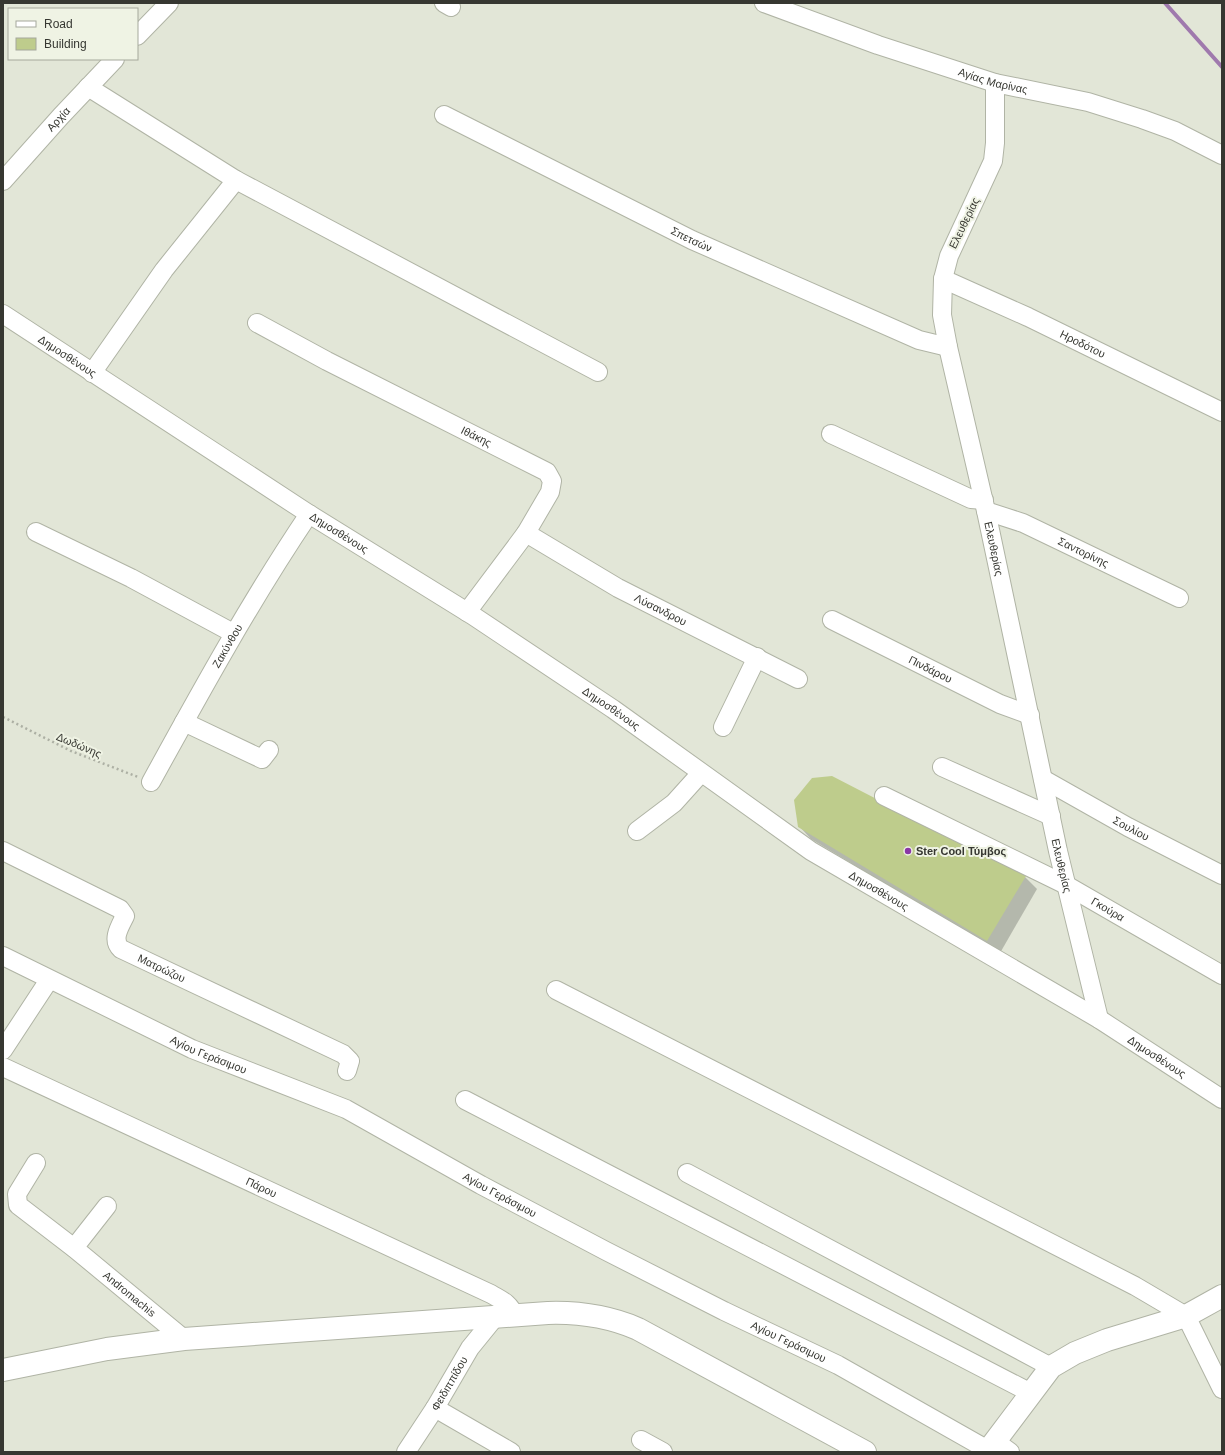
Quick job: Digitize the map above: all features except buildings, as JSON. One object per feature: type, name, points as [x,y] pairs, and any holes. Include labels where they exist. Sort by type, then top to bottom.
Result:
[{"type":"main road","points":[[995,1449],[1031,1393],[1051,1367],[1075,1352],[1107,1340],[1186,1316],[1222,1296]]},
{"type":"main road","points":[[3,1370],[107,1349],[184,1339],[575,1312],[605,1316],[620,1321],[652,1336],[865,1452]]},
{"type":"street","points":[[138,35],[169,3]]},
{"type":"street","name":"Αγίας Μαρίνας","points":[[764,3],[878,45],[995,83],[1088,102],[1142,119],[1175,131],[1222,156]]},
{"type":"street","name":"Αρχία","points":[[3,182],[114,60]]},
{"type":"street","name":"Ελευθερίας","points":[[995,83],[995,143],[993,161],[949,256],[943,279],[942,315],[985,506],[1050,816],[1099,1019]]},
{"type":"street","points":[[88,87],[236,180],[598,372]]},
{"type":"street","name":"Σπετσών","points":[[444,115],[692,240],[919,340],[948,347]]},
{"type":"street","points":[[92,373],[160,276],[236,180]]},
{"type":"street","name":"Ηροδότου","points":[[943,279],[1028,317],[1222,412]]},
{"type":"street","name":"Δημοσθένους","points":[[3,314],[309,514],[467,612],[613,709],[811,851],[1099,1019],[1222,1099]]},
{"type":"street","name":"Ιθάκης","points":[[257,323],[327,361],[547,472],[552,481],[550,492],[526,533],[467,612]]},
{"type":"street","name":"Σαντορίνης","points":[[831,434],[1023,523],[1179,598]]},
{"type":"street","name":"Ζακύνθου","points":[[151,782],[233,633],[271,570],[309,514]]},
{"type":"street","points":[[36,532],[131,578],[233,633]]},
{"type":"street","name":"Λύσανδρου","points":[[526,533],[618,588],[798,679]]},
{"type":"street","name":"Πινδάρου","points":[[832,620],[1000,704],[1030,715]]},
{"type":"street","points":[[723,727],[757,657]]},
{"type":"street","points":[[184,722],[262,759],[269,750]]},
{"type":"street","points":[[942,767],[1050,816]]},
{"type":"street","points":[[637,831],[674,803],[701,773]]},
{"type":"street","name":"Σουλίου","points":[[1043,779],[1128,827],[1222,875]]},
{"type":"street","name":"Γκούρα","points":[[884,796],[1066,884],[1222,975]]},
{"type":"street","name":"Ματρώζου","points":[[3,851],[120,909],[125,916],[116,938],[117,945],[121,949],[343,1054],[350,1061],[347,1071]]},
{"type":"street","name":"Αγίου Γεράσιμου","points":[[3,956],[49,980],[192,1049],[346,1109],[606,1251],[724,1311],[838,1365],[995,1449]]},
{"type":"street","points":[[3,1050],[49,980]]},
{"type":"street","points":[[556,990],[1135,1286],[1186,1316],[1222,1389]]},
{"type":"street","name":"Πάρου","points":[[3,1067],[491,1294],[506,1303],[512,1309],[505,1316]]},
{"type":"street","points":[[465,1100],[1031,1393]]},
{"type":"street","name":"Andromachis","points":[[36,1163],[17,1194],[18,1204],[184,1339]]},
{"type":"street","points":[[686,1173],[1051,1367]]},
{"type":"street","points":[[74,1248],[108,1206]]},
{"type":"street","name":"Φειδιππίδου","points":[[406,1452],[435,1408],[470,1348],[505,1316]]},
{"type":"street","points":[[435,1408],[511,1452]]},
{"type":"street","points":[[641,1440],[663,1452]]},
{"type":"path","name":"Δωδώνης","points":[[3,717],[71,751],[151,782]]},
{"type":"waterway","points":[[1165,3],[1222,67]]},
{"type":"place","name":"Ster Cool Τύμβος","points":[[908,851]]}]
